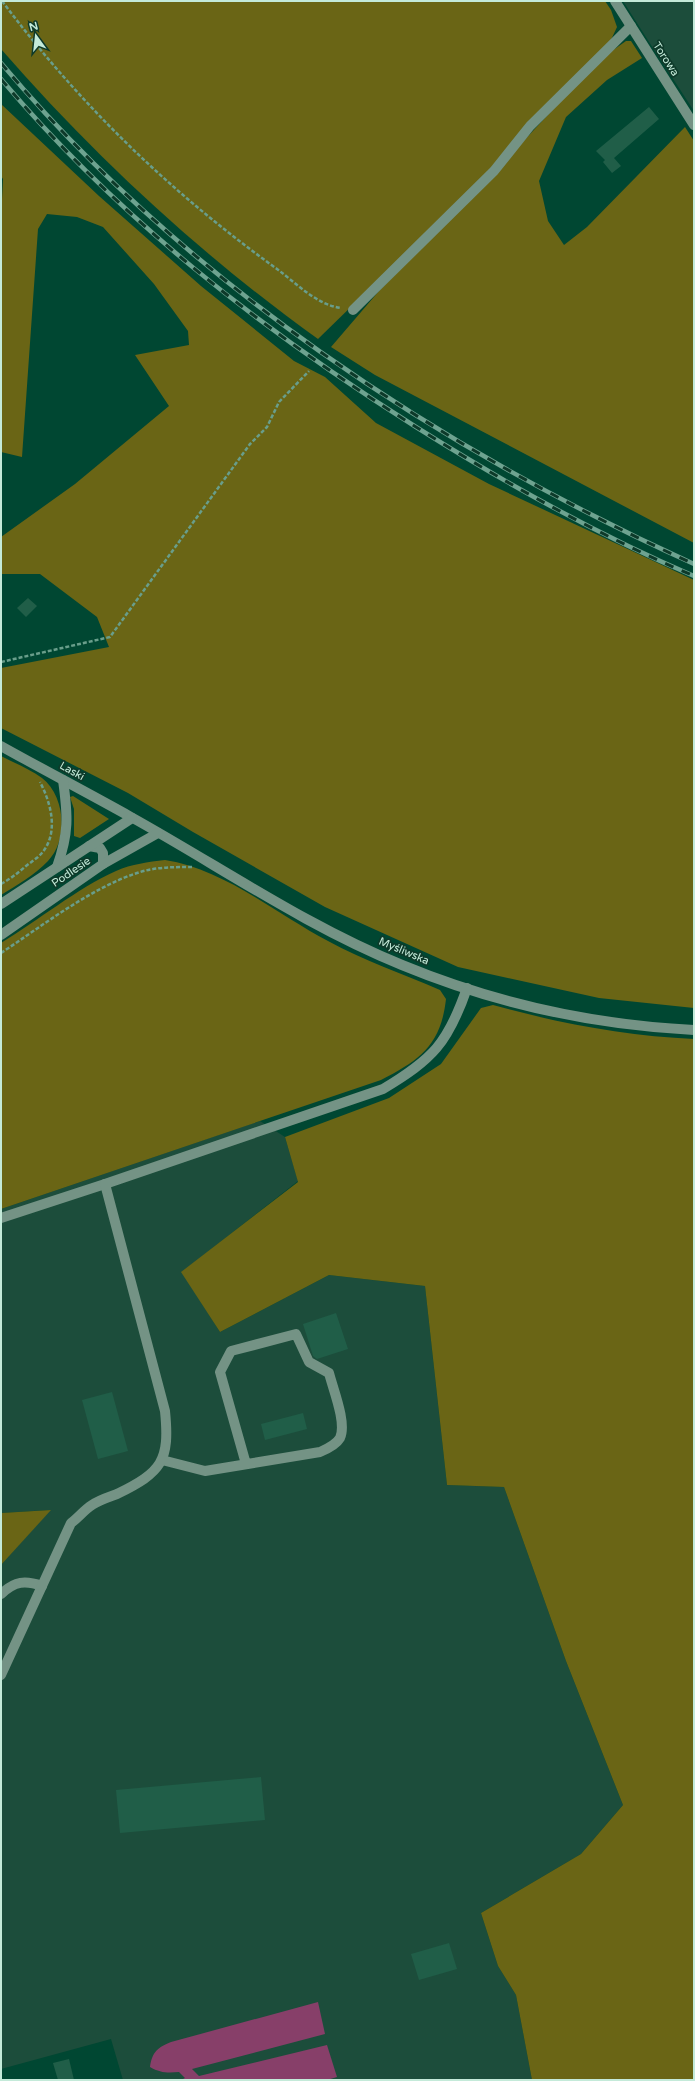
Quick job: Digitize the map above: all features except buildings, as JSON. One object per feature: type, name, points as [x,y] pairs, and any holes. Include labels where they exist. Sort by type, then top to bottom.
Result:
[{"type":"street","name":"Torowa","points":[[615,1],[694,125]]},
{"type":"street","points":[[354,310],[494,171],[530,126],[631,26]]},
{"type":"street","name":"Laski","points":[[1,746],[132,818]]},
{"type":"street","points":[[57,867],[67,835],[68,815],[63,780]]},
{"type":"street","name":"Myśliwska","points":[[132,818],[212,866],[337,934],[402,965],[467,988],[549,1011],[630,1026],[694,1030]]},
{"type":"street","name":"Podlesie","points":[[1,904],[132,818]]},
{"type":"street","name":"Podlesie","points":[[1,935],[103,864],[158,833]]},
{"type":"street","points":[[89,846],[100,848],[103,853],[103,864]]},
{"type":"street","points":[[1,1218],[383,1089],[408,1074],[430,1057],[447,1036],[457,1017],[467,988]]},
{"type":"street","points":[[1,1675],[71,1523],[92,1505],[143,1481],[154,1472],[162,1460],[167,1434],[165,1411],[105,1184]]},
{"type":"street","points":[[162,1460],[205,1471],[320,1452],[330,1448],[340,1438],[343,1424],[329,1373],[309,1362],[296,1334],[231,1351],[220,1372],[246,1464]]},
{"type":"street","points":[[1,1594],[19,1583],[27,1581],[42,1586]]},
{"type":"path","points":[[2,1],[77,94],[134,152],[197,208],[322,302],[337,308],[354,310]]},
{"type":"path","points":[[1,662],[110,637],[250,444],[268,427],[279,402],[309,371]]},
{"type":"path","points":[[1,884],[39,856],[47,845],[51,832],[51,810],[48,797],[30,762]]},
{"type":"path","points":[[1,953],[109,884],[155,868],[212,866]]},
{"type":"shaded area","points":[[1,1],[605,1],[611,10],[617,27],[610,42],[484,177],[318,339],[275,307],[191,239],[112,166],[37,89],[1,49]]},
{"type":"shaded area","points":[[623,1],[694,1],[694,111],[651,45]]},
{"type":"shaded area","points":[[626,41],[631,41],[642,58],[607,80],[566,117],[539,181],[548,221],[564,245],[587,227],[685,127],[694,141],[694,543],[375,375],[331,347],[379,291],[464,205],[558,104],[609,53]]},
{"type":"shaded area","points":[[1,104],[99,196],[201,286],[294,361],[325,377],[376,423],[489,484],[694,580],[694,1008],[599,998],[458,967],[325,907],[128,793],[1,728],[1,668],[109,647],[97,617],[40,574],[1,574],[1,537],[75,484],[169,406],[135,355],[189,345],[188,331],[154,284],[103,227],[77,217],[47,214],[38,229],[22,457],[1,452],[1,219],[3,179],[1,176]]},
{"type":"shaded area","points":[[1,756],[42,778],[50,786],[56,795],[62,818],[59,841],[55,852],[48,861],[32,875],[1,895]]},
{"type":"shaded area","points":[[73,796],[109,819],[80,838],[74,836],[74,809],[70,797]]},
{"type":"shaded area","points":[[165,860],[187,865],[229,882],[308,930],[341,948],[440,990],[446,999],[443,1015],[434,1040],[417,1058],[395,1073],[381,1080],[1,1209],[1,943],[101,878],[128,867]]},
{"type":"shaded area","points":[[493,1005],[517,1012],[592,1028],[643,1035],[694,1039],[694,2080],[532,2080],[516,1995],[498,1966],[481,1913],[581,1854],[623,1805],[566,1661],[504,1487],[447,1485],[425,1286],[329,1275],[220,1332],[181,1272],[298,1182],[285,1137],[389,1098],[441,1064],[481,1008]]},
{"type":"shaded area","points":[[260,1121],[285,1137],[298,1181],[182,1272],[220,1332],[329,1275],[425,1286],[447,1485],[504,1487],[566,1661],[623,1805],[581,1854],[481,1913],[498,1966],[516,1995],[532,2080],[123,2080],[111,2039],[1,2069],[1,1565],[50,1510],[1,1513],[1,1209]]},
{"type":"shaded area","points":[[51,1510],[1,1565],[1,1513]]},
{"type":"shaded area","points":[[318,2002],[325,2034],[192,2069],[199,2076],[327,2045],[337,2077],[327,2080],[181,2080],[185,2078],[179,2072],[164,2072],[150,2067],[152,2057],[156,2051],[171,2042]]},
{"type":"railway","points":[[1,63],[73,142],[150,217],[233,286],[320,351],[410,412],[503,467],[598,518],[694,564]]},
{"type":"railway","points":[[1,79],[46,130],[94,179],[144,225],[195,269],[248,311],[303,351],[359,390],[483,468],[587,526],[694,576]]}]
